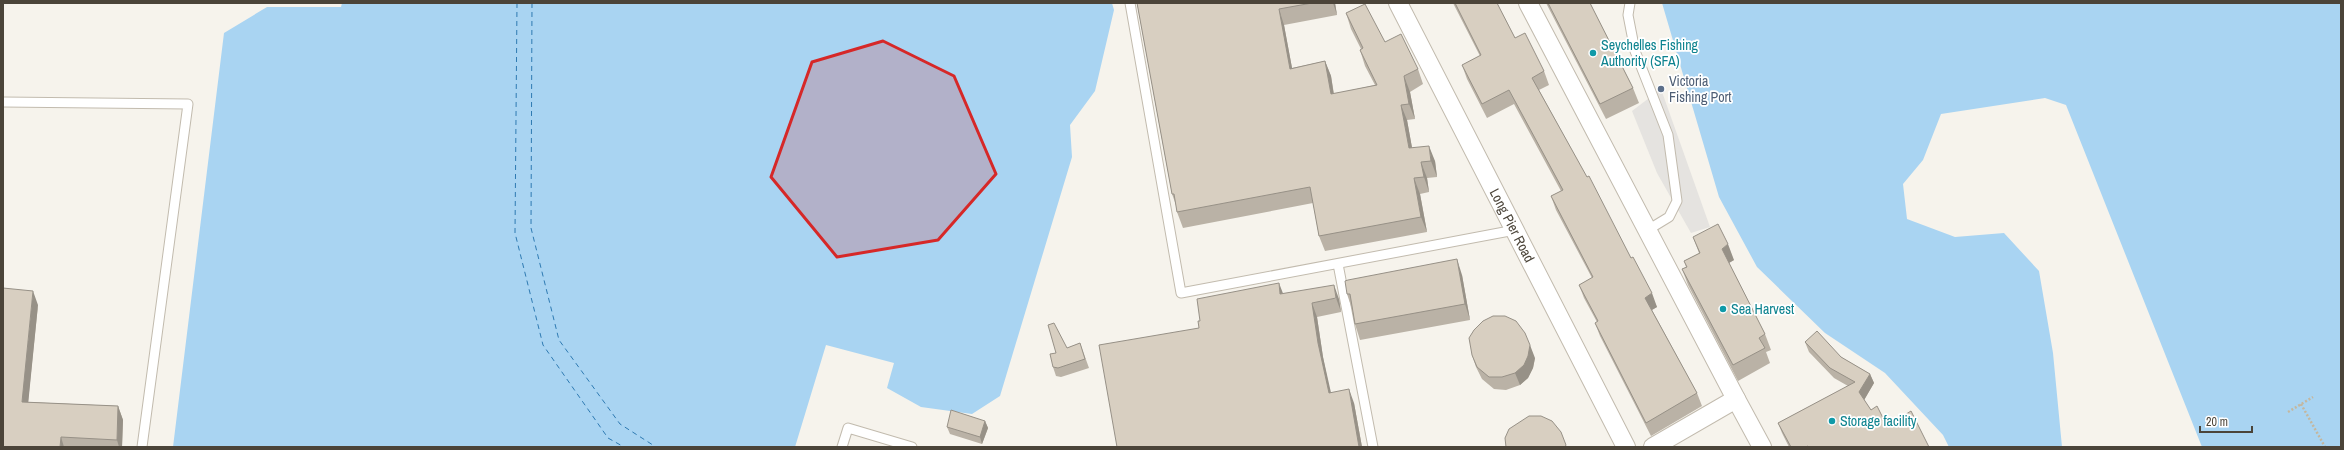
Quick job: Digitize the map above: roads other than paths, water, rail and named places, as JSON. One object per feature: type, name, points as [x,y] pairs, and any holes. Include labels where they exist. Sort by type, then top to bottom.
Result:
[{"type":"street","name":"Long Pier Road","points":[[1398,3],[1626,447]]},
{"type":"street","points":[[1528,3],[1646,231],[1762,447]]},
{"type":"street","points":[[1653,447],[1736,399]]},
{"type":"lane","points":[[1130,3],[1181,293],[1515,230]]},
{"type":"lane","points":[[1630,3],[1628,15],[1635,51],[1668,135],[1677,201],[1669,217],[1646,231]]},
{"type":"lane","points":[[3,102],[188,104],[142,447]]},
{"type":"lane","points":[[1338,264],[1373,447]]},
{"type":"lane","points":[[842,447],[848,428],[912,447]]},
{"type":"water","points":[[342,3],[1112,3],[1114,10],[1095,91],[1070,125],[1072,157],[1000,396],[972,414],[921,407],[887,388],[894,363],[826,345],[795,447],[173,447],[224,33],[267,7],[341,7]]},
{"type":"water","points":[[1662,3],[2341,3],[2341,447],[2202,447],[2066,105],[2045,98],[1941,114],[1923,160],[1903,184],[1907,219],[1955,237],[2004,233],[2039,271],[2053,353],[2062,447],[1949,447],[1943,435],[1885,373],[1825,333],[1757,267],[1719,197]]},
{"type":"place","name":"Seychelles Fishing Authority (SFA)","points":[[1593,53]]},
{"type":"place","name":"Victoria Fishing Port","points":[[1661,89]]},
{"type":"place","name":"Sea Harvest","points":[[1723,309]]},
{"type":"place","name":"Storage facility","points":[[1832,421]]}]
